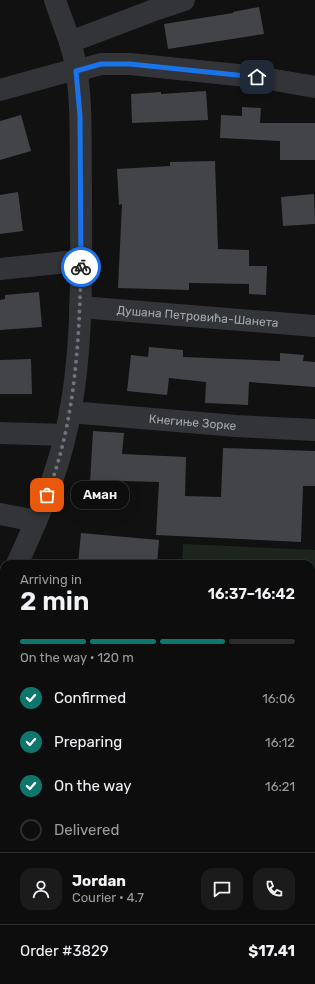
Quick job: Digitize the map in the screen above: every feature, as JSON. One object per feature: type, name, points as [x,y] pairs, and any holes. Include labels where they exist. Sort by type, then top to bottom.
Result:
[{"type":"street","points":[[19,560],[52,482],[70,412],[77,359],[81,262],[80,116],[76,71],[70,42],[55,0]]},
{"type":"street","points":[[70,42],[157,8],[184,0]]},
{"type":"street","points":[[0,90],[65,72],[76,71],[101,64],[130,64],[257,77],[315,86]]},
{"type":"street","points":[[0,269],[67,262],[81,262]]},
{"type":"street","name":"Душана Петровића-Шанета","points":[[80,308],[315,326]]},
{"type":"street","name":"Кнегиње Зорке","points":[[70,412],[236,426],[315,430]]},
{"type":"street","points":[[0,433],[65,435]]},
{"type":"street","points":[[0,514],[36,521]]},
{"type":"shaded area","points":[[183,544],[315,550],[315,560],[182,560]]},
{"type":"building","points":[[259,7],[264,34],[168,49],[164,24],[233,13]]},
{"type":"building","points":[[206,91],[208,120],[132,123],[131,94]]},
{"type":"building","points":[[242,107],[261,108],[260,123],[315,123],[315,160],[280,160],[280,141],[220,138],[221,115],[242,116]]},
{"type":"building","points":[[21,115],[31,151],[0,160],[0,121]]},
{"type":"building","points":[[215,161],[218,249],[249,250],[249,266],[267,266],[266,295],[249,294],[249,284],[189,283],[189,290],[118,288],[122,204],[119,205],[117,169],[170,166],[170,162]]},
{"type":"building","points":[[18,192],[23,231],[0,234],[0,195]]},
{"type":"building","points":[[314,194],[315,224],[283,226],[281,197]]},
{"type":"building","points":[[39,292],[42,327],[0,330],[0,300],[5,299],[5,295]]},
{"type":"building","points":[[149,347],[183,350],[183,357],[280,361],[280,353],[304,355],[303,361],[315,362],[315,387],[249,382],[248,405],[205,403],[206,382],[169,378],[167,395],[127,391],[131,355],[148,357]]},
{"type":"building","points":[[31,359],[32,394],[0,394],[0,360]]},
{"type":"building","points":[[93,431],[124,433],[122,454],[186,457],[185,496],[221,497],[223,448],[315,451],[315,486],[303,486],[301,542],[156,535],[159,482],[121,481],[121,485],[90,483]]},
{"type":"building","points":[[81,533],[159,540],[157,560],[78,560]]},
{"type":"way so far","points":[[47,495],[58,461],[70,412],[77,359],[81,267]]},
{"type":"place","name":"Аман","points":[[47,495]]},
{"type":"route","points":[[81,267],[80,116],[76,71],[101,64],[130,64],[257,77]]}]
